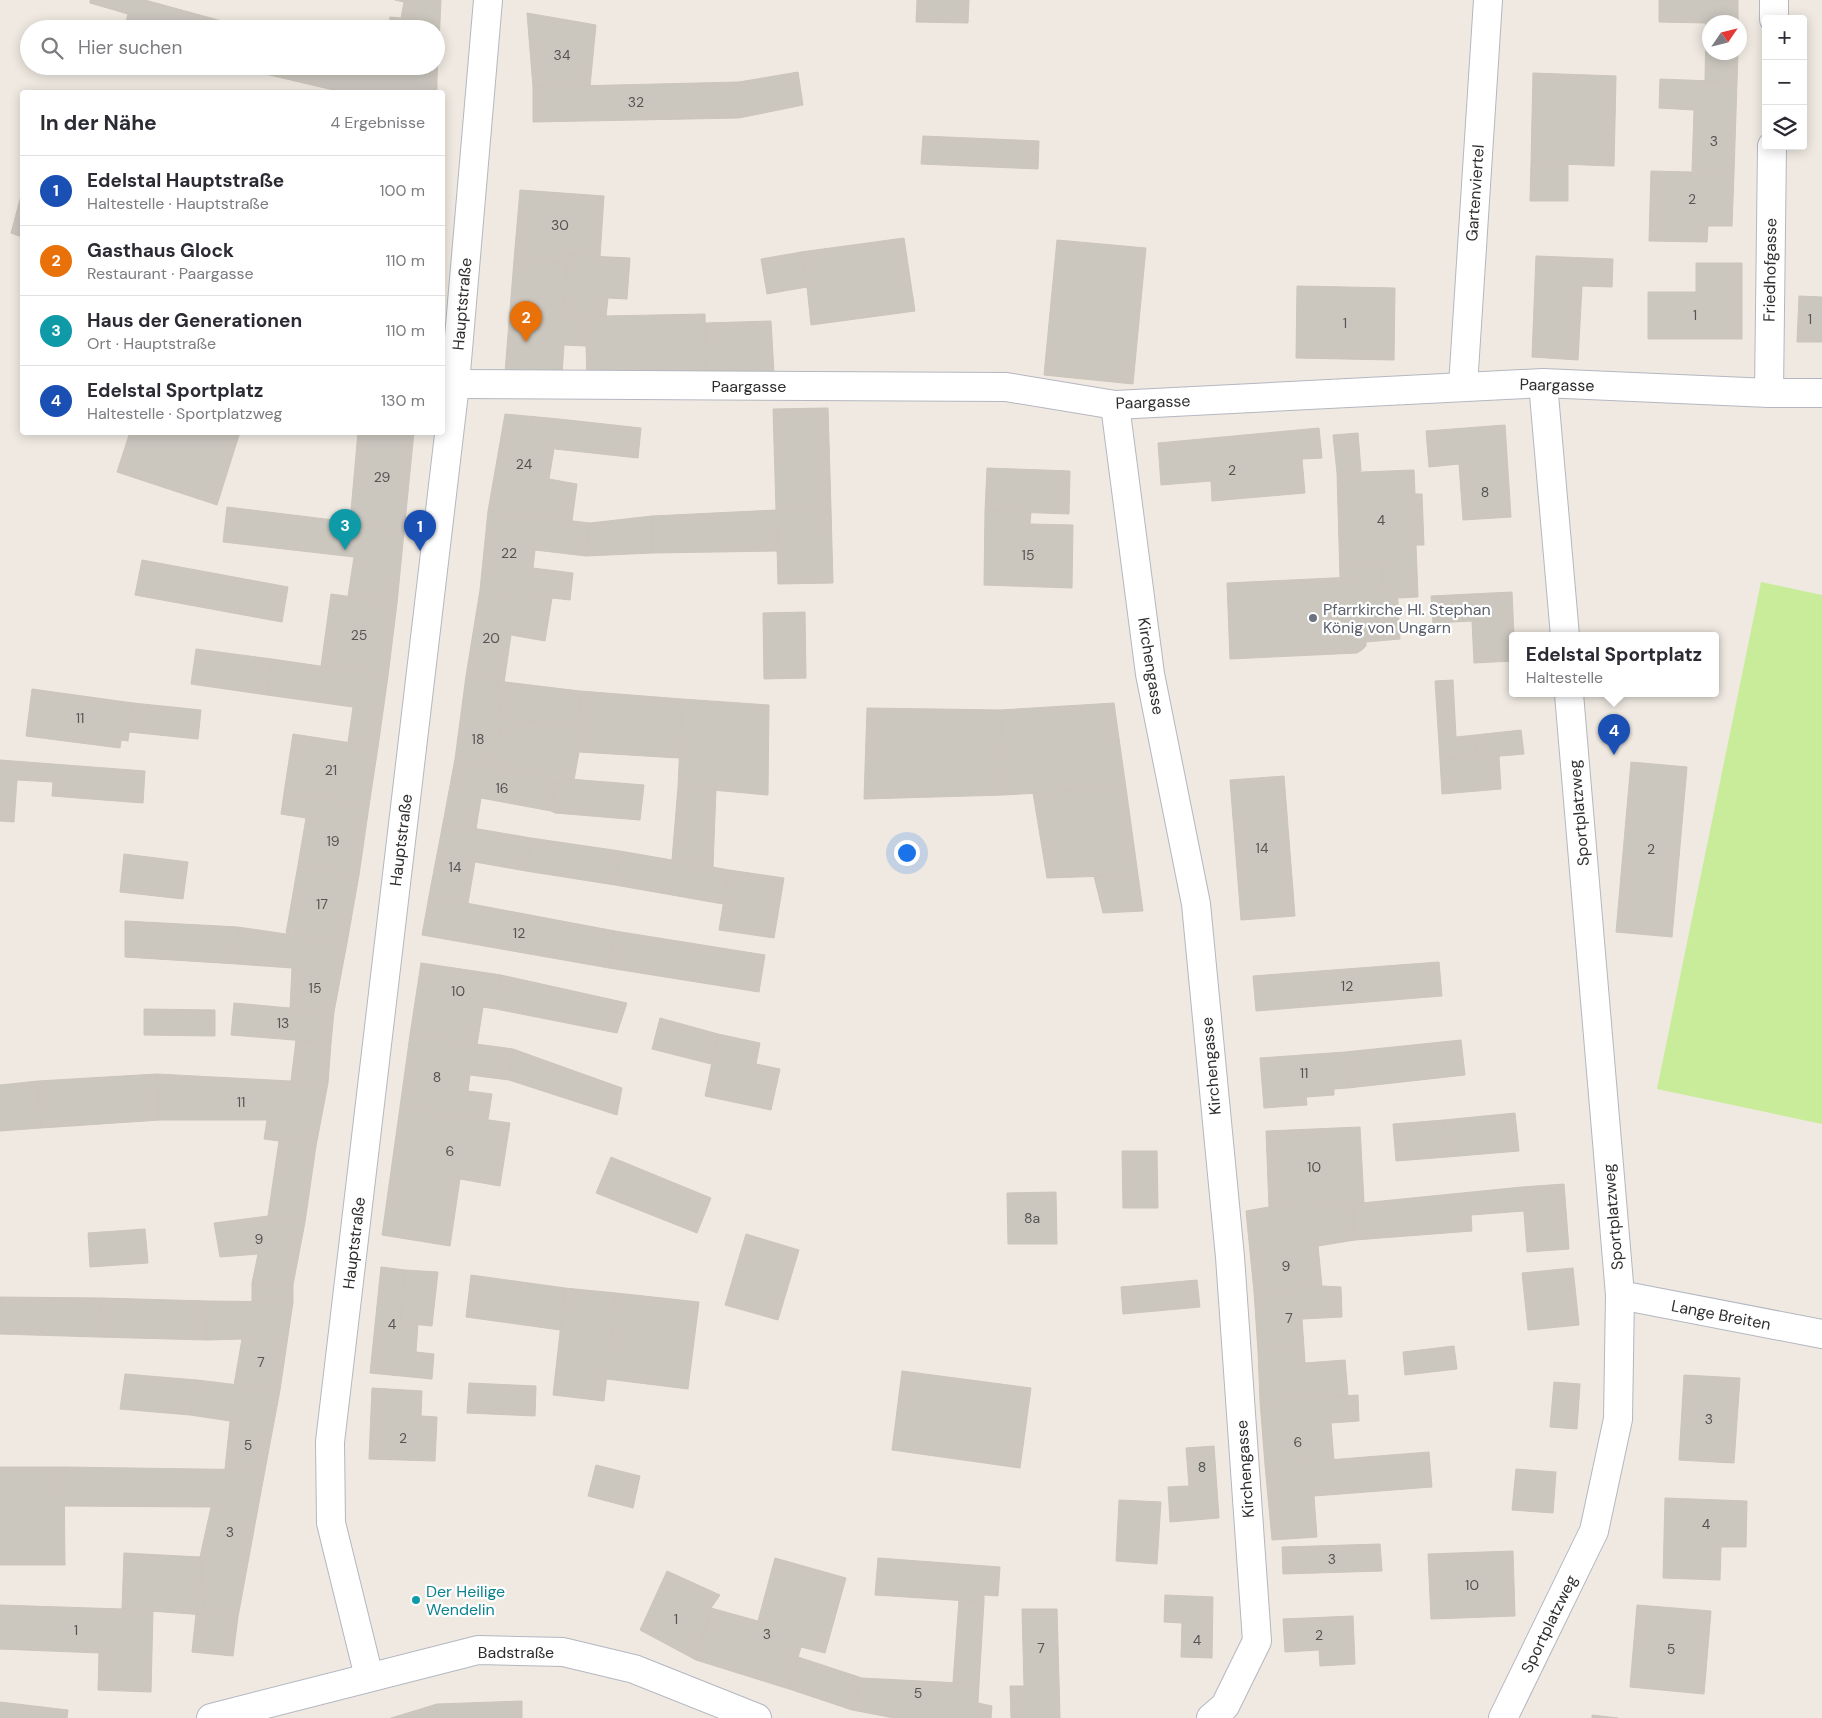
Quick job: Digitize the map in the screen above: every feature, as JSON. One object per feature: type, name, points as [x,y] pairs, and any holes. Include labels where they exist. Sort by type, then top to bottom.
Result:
[{"type":"street","name":"Hauptstraße","points":[[369,1677],[332,1523],[330,1442],[455,384],[488,0]]},
{"type":"street","name":"Gartenviertel","points":[[1463,386],[1488,0]]},
{"type":"street","points":[[1774,0],[1774,15]]},
{"type":"street","name":"Friedhofgasse","points":[[1768,393],[1772,150]]},
{"type":"street","name":"Paargasse","points":[[455,384],[1006,387],[1115,405],[1543,383],[1768,393],[1822,393]]},
{"type":"street","points":[[1543,383],[1565,632]]},
{"type":"street","name":"Kirchengasse","points":[[1115,405],[1150,674],[1196,904],[1230,1267],[1257,1641],[1225,1706],[1211,1718]]},
{"type":"street","name":"Sportplatzweg","points":[[1502,1718],[1594,1531],[1618,1419],[1620,1296],[1570,697]]},
{"type":"street","name":"Lange Breiten","points":[[1620,1296],[1822,1334]]},
{"type":"street","name":"Badstraße","points":[[211,1718],[478,1650],[563,1652],[634,1669],[757,1718]]},
{"type":"green space","points":[[1761,582],[1822,595],[1822,1124],[1657,1089]]},
{"type":"building","points":[[90,0],[145,0],[218,20],[126,20],[128,14],[90,3]]},
{"type":"building","points":[[395,0],[441,0],[440,20],[401,18],[404,2]]},
{"type":"building","points":[[917,0],[969,0],[968,23],[916,22]]},
{"type":"building","points":[[1659,0],[1738,0],[1738,15],[1702,15],[1702,23],[1659,22]]},
{"type":"building","points":[[527,13],[596,25],[590,86],[533,87]]},
{"type":"building","points":[[390,17],[420,20],[390,20]]},
{"type":"building","points":[[1705,60],[1738,60],[1737,82],[1705,81]]},
{"type":"building","points":[[798,72],[803,105],[739,118],[739,82]]},
{"type":"building","points":[[1533,73],[1616,76],[1614,166],[1531,163]]},
{"type":"building","points":[[269,75],[429,75],[437,77],[437,90],[333,90]]},
{"type":"building","points":[[1660,79],[1737,82],[1734,173],[1692,171],[1694,110],[1659,108]]},
{"type":"building","points":[[739,82],[739,118],[533,122],[533,87]]},
{"type":"building","points":[[923,136],[1039,141],[1038,169],[921,164]]},
{"type":"building","points":[[1531,163],[1568,164],[1568,201],[1530,201]]},
{"type":"building","points":[[1651,171],[1734,173],[1732,226],[1708,226],[1707,242],[1649,241]]},
{"type":"building","points":[[520,190],[604,196],[600,257],[567,255],[567,264],[514,260]]},
{"type":"building","points":[[20,199],[20,236],[11,233]]},
{"type":"building","points":[[904,238],[915,311],[811,325],[801,252]]},
{"type":"building","points":[[1057,240],[1146,248],[1133,384],[1044,375]]},
{"type":"building","points":[[801,252],[807,287],[767,294],[761,259]]},
{"type":"building","points":[[567,255],[630,258],[627,299],[608,298],[606,316],[563,312]]},
{"type":"building","points":[[1536,256],[1613,259],[1612,287],[1582,286],[1578,360],[1532,357]]},
{"type":"building","points":[[514,260],[567,264],[563,312],[588,314],[586,346],[564,345],[562,375],[505,372]]},
{"type":"building","points":[[1696,263],[1742,263],[1742,339],[1648,339],[1648,292],[1696,292]]},
{"type":"building","points":[[1297,286],[1395,288],[1394,360],[1296,358]]},
{"type":"building","points":[[1799,296],[1822,297],[1822,342],[1797,342]]},
{"type":"building","points":[[588,314],[606,316],[705,314],[706,375],[587,377]]},
{"type":"building","points":[[771,321],[774,373],[706,375],[705,323]]},
{"type":"building","points":[[828,408],[831,509],[776,510],[773,409]]},
{"type":"building","points":[[505,414],[559,419],[549,479],[577,484],[572,521],[488,511]]},
{"type":"building","points":[[559,419],[641,428],[638,458],[555,449]]},
{"type":"building","points":[[1505,425],[1511,517],[1463,520],[1459,464],[1429,467],[1426,431]]},
{"type":"building","points":[[1319,428],[1322,458],[1302,459],[1305,493],[1212,501],[1211,481],[1161,485],[1158,443]]},
{"type":"building","points":[[1358,433],[1361,471],[1337,473],[1333,435]]},
{"type":"building","points":[[129,435],[239,435],[217,505],[117,472]]},
{"type":"building","points":[[358,435],[414,435],[404,532],[350,522]]},
{"type":"building","points":[[987,468],[1070,471],[1069,514],[985,511]]},
{"type":"building","points":[[1414,470],[1415,494],[1422,494],[1424,545],[1416,545],[1418,597],[1397,598],[1397,586],[1383,586],[1383,562],[1353,563],[1354,577],[1340,578],[1337,473]]},
{"type":"building","points":[[227,507],[350,522],[404,532],[397,603],[348,596],[354,557],[223,542]]},
{"type":"building","points":[[831,509],[833,583],[778,584],[776,510]]},
{"type":"building","points":[[776,510],[777,551],[652,553],[652,516]]},
{"type":"building","points":[[488,511],[590,523],[586,556],[535,550],[533,568],[573,573],[570,600],[480,590]]},
{"type":"building","points":[[985,511],[1031,512],[1030,524],[1073,525],[1072,588],[984,585]]},
{"type":"building","points":[[652,516],[652,553],[586,556],[590,523]]},
{"type":"building","points":[[142,560],[288,587],[282,622],[135,595]]},
{"type":"building","name":"Pfarrkirche Hl. Stephan König von Ungarn","points":[[1383,562],[1383,586],[1397,586],[1400,639],[1366,642],[1366,646],[1357,653],[1230,659],[1227,583],[1354,577],[1353,563]]},
{"type":"building","points":[[480,590],[552,598],[545,641],[511,635],[504,683],[466,676]]},
{"type":"building","points":[[1512,592],[1514,632],[1509,632],[1509,661],[1474,663],[1472,621],[1433,623],[1431,596]]},
{"type":"building","points":[[331,594],[397,603],[388,676],[321,666]]},
{"type":"building","points":[[805,612],[806,678],[764,679],[763,613]]},
{"type":"building","points":[[196,649],[272,659],[267,695],[191,684]]},
{"type":"building","points":[[272,659],[388,676],[378,747],[348,742],[353,707],[267,695]]},
{"type":"building","points":[[466,676],[497,681],[502,719],[493,766],[455,759]]},
{"type":"building","points":[[1453,680],[1456,737],[1475,735],[1477,758],[1440,760],[1435,681]]},
{"type":"building","points":[[497,681],[580,691],[579,724],[502,719]]},
{"type":"building","points":[[32,689],[133,703],[128,741],[121,740],[120,748],[26,736]]},
{"type":"building","points":[[580,691],[682,699],[679,758],[579,752]]},
{"type":"building","points":[[682,699],[769,705],[768,795],[678,787]]},
{"type":"building","points":[[133,703],[201,710],[198,739],[129,732]]},
{"type":"building","points":[[1114,703],[1126,788],[1004,795],[1000,710]]},
{"type":"building","points":[[867,708],[1000,710],[1004,795],[864,799]]},
{"type":"building","points":[[502,719],[579,724],[579,752],[574,780],[493,766]]},
{"type":"building","points":[[1521,730],[1524,754],[1477,758],[1475,735]]},
{"type":"building","points":[[293,734],[378,747],[369,806],[284,793]]},
{"type":"building","points":[[1499,756],[1501,789],[1442,794],[1440,760]]},
{"type":"building","points":[[455,759],[557,778],[551,811],[481,798],[476,829],[443,823]]},
{"type":"building","points":[[0,760],[145,771],[143,803],[52,796],[53,782],[17,780],[14,822],[0,821]]},
{"type":"building","points":[[1631,762],[1687,767],[1672,937],[1616,932]]},
{"type":"building","points":[[1284,776],[1295,916],[1241,920],[1230,780]]},
{"type":"building","points":[[557,778],[644,785],[640,820],[555,813],[551,811]]},
{"type":"building","points":[[678,787],[716,789],[713,867],[672,860]]},
{"type":"building","points":[[1126,788],[1138,875],[1047,878],[1033,793]]},
{"type":"building","points":[[284,793],[369,806],[359,875],[298,865],[306,818],[281,814]]},
{"type":"building","points":[[443,823],[531,838],[526,871],[475,862],[468,903],[429,896]]},
{"type":"building","points":[[531,838],[620,851],[615,885],[526,871]]},
{"type":"building","points":[[620,851],[729,870],[723,904],[615,885]]},
{"type":"building","points":[[124,854],[188,862],[183,899],[120,892]]},
{"type":"building","points":[[298,865],[359,875],[347,943],[286,933]]},
{"type":"building","points":[[729,870],[784,878],[774,938],[719,930]]},
{"type":"building","points":[[1138,875],[1143,911],[1103,913],[1094,876]]},
{"type":"building","points":[[429,896],[615,931],[609,968],[422,935]]},
{"type":"building","points":[[125,921],[238,927],[237,964],[125,957]]},
{"type":"building","points":[[238,927],[347,943],[334,1012],[290,1008],[292,968],[237,964]]},
{"type":"building","points":[[615,931],[765,955],[759,992],[609,968]]},
{"type":"building","points":[[1439,962],[1442,996],[1256,1011],[1253,976]]},
{"type":"building","points":[[421,963],[501,975],[496,1009],[483,1007],[477,1045],[410,1035]]},
{"type":"building","points":[[501,975],[627,1003],[617,1033],[496,1009]]},
{"type":"building","points":[[234,1003],[334,1012],[331,1043],[231,1035]]},
{"type":"building","points":[[144,1009],[215,1010],[215,1036],[144,1035]]},
{"type":"building","points":[[660,1018],[718,1034],[711,1064],[652,1049]]},
{"type":"building","points":[[718,1034],[760,1043],[756,1064],[780,1069],[771,1110],[705,1096]]},
{"type":"building","points":[[410,1035],[513,1049],[509,1080],[470,1075],[468,1091],[492,1094],[488,1119],[400,1107]]},
{"type":"building","points":[[296,1040],[331,1043],[328,1083],[291,1081]]},
{"type":"building","points":[[1461,1040],[1465,1075],[1348,1088],[1345,1052]]},
{"type":"building","points":[[513,1049],[622,1088],[617,1115],[509,1080]]},
{"type":"building","points":[[1345,1052],[1348,1088],[1334,1089],[1334,1095],[1306,1097],[1307,1105],[1264,1108],[1260,1058]]},
{"type":"building","points":[[157,1074],[160,1120],[41,1128],[38,1081]]},
{"type":"building","points":[[157,1074],[328,1083],[316,1146],[264,1139],[267,1120],[160,1120]]},
{"type":"building","points":[[38,1081],[41,1128],[0,1131],[0,1085]]},
{"type":"building","points":[[400,1107],[510,1123],[500,1186],[460,1179],[450,1246],[382,1235]]},
{"type":"building","points":[[1515,1113],[1519,1151],[1447,1157],[1444,1120]]},
{"type":"building","points":[[1444,1120],[1447,1157],[1396,1161],[1393,1124]]},
{"type":"building","points":[[1360,1127],[1364,1203],[1269,1207],[1266,1131]]},
{"type":"building","points":[[279,1141],[316,1146],[305,1222],[268,1216]]},
{"type":"building","points":[[1122,1151],[1157,1151],[1158,1208],[1123,1208]]},
{"type":"building","points":[[611,1157],[711,1198],[697,1233],[596,1193]]},
{"type":"building","points":[[1564,1184],[1569,1249],[1527,1252],[1522,1187]]},
{"type":"building","points":[[1522,1187],[1524,1211],[1471,1215],[1472,1231],[1355,1240],[1352,1204]]},
{"type":"building","points":[[1056,1192],[1057,1244],[1008,1244],[1007,1193]]},
{"type":"building","points":[[1352,1204],[1355,1240],[1318,1246],[1322,1286],[1254,1292],[1246,1211],[1269,1207]]},
{"type":"building","points":[[268,1216],[305,1222],[293,1285],[252,1283],[258,1254],[220,1257],[214,1223]]},
{"type":"building","points":[[145,1229],[148,1263],[90,1267],[88,1233]]},
{"type":"building","points":[[746,1234],[799,1250],[778,1320],[725,1305]]},
{"type":"building","points":[[381,1267],[405,1270],[400,1323],[418,1324],[416,1352],[434,1354],[432,1379],[370,1373]]},
{"type":"building","points":[[1573,1268],[1579,1325],[1528,1330],[1522,1273]]},
{"type":"building","points":[[405,1270],[438,1272],[432,1326],[400,1323]]},
{"type":"building","points":[[471,1275],[565,1288],[560,1330],[466,1317]]},
{"type":"building","points":[[1197,1280],[1200,1307],[1123,1314],[1121,1287]]},
{"type":"building","points":[[252,1283],[293,1285],[293,1302],[252,1301]]},
{"type":"building","points":[[1322,1286],[1341,1287],[1342,1317],[1302,1319],[1304,1348],[1258,1351],[1254,1292]]},
{"type":"building","points":[[565,1288],[616,1293],[604,1401],[553,1395]]},
{"type":"building","points":[[616,1293],[699,1302],[688,1389],[607,1379]]},
{"type":"building","points":[[0,1297],[101,1298],[98,1337],[0,1334]]},
{"type":"building","points":[[101,1298],[208,1301],[207,1340],[98,1337]]},
{"type":"building","points":[[208,1301],[293,1302],[280,1390],[234,1385],[242,1339],[207,1340]]},
{"type":"building","points":[[1454,1346],[1457,1369],[1405,1375],[1403,1352]]},
{"type":"building","points":[[1304,1348],[1305,1363],[1345,1360],[1348,1396],[1260,1401],[1258,1351]]},
{"type":"building","points":[[902,1371],[1031,1388],[1020,1468],[892,1450]]},
{"type":"building","points":[[125,1374],[197,1380],[190,1415],[120,1409]]},
{"type":"building","points":[[1684,1375],[1740,1378],[1734,1463],[1679,1460]]},
{"type":"building","points":[[197,1380],[280,1390],[265,1470],[225,1469],[230,1421],[190,1415]]},
{"type":"building","points":[[1554,1382],[1580,1384],[1577,1429],[1550,1427]]},
{"type":"building","points":[[469,1383],[536,1386],[535,1416],[467,1413]]},
{"type":"building","points":[[372,1388],[422,1391],[421,1416],[437,1417],[435,1461],[369,1459]]},
{"type":"building","points":[[1358,1395],[1359,1421],[1331,1423],[1334,1461],[1265,1465],[1260,1401]]},
{"type":"building","points":[[1214,1446],[1219,1518],[1170,1522],[1168,1487],[1189,1486],[1186,1448]]},
{"type":"building","points":[[1429,1452],[1432,1487],[1314,1496],[1317,1537],[1272,1540],[1265,1465]]},
{"type":"building","points":[[596,1465],[640,1476],[633,1508],[588,1496]]},
{"type":"building","points":[[0,1467],[64,1467],[65,1565],[0,1565]]},
{"type":"building","points":[[64,1467],[265,1470],[238,1617],[205,1615],[200,1557],[211,1507],[64,1506]]},
{"type":"building","points":[[1516,1469],[1556,1472],[1553,1513],[1512,1510]]},
{"type":"building","points":[[1665,1498],[1747,1501],[1746,1547],[1721,1547],[1720,1580],[1663,1578]]},
{"type":"building","points":[[1119,1500],[1161,1502],[1157,1564],[1116,1561]]},
{"type":"building","points":[[1380,1544],[1382,1571],[1283,1574],[1282,1547]]},
{"type":"building","points":[[1513,1551],[1515,1616],[1431,1619],[1428,1554]]},
{"type":"building","points":[[124,1553],[200,1557],[205,1615],[122,1609]]},
{"type":"building","points":[[775,1558],[846,1578],[825,1653],[801,1647],[789,1689],[696,1660],[711,1608],[758,1621]]},
{"type":"building","points":[[878,1558],[1000,1567],[998,1596],[984,1595],[984,1602],[875,1595]]},
{"type":"building","points":[[667,1571],[720,1595],[711,1608],[696,1660],[640,1630]]},
{"type":"building","points":[[1165,1595],[1213,1597],[1212,1658],[1181,1657],[1182,1623],[1164,1622]]},
{"type":"building","points":[[959,1600],[984,1602],[979,1684],[953,1682]]},
{"type":"building","points":[[0,1605],[153,1610],[151,1692],[98,1690],[99,1653],[0,1649]]},
{"type":"building","points":[[1637,1605],[1711,1611],[1704,1694],[1630,1687]]},
{"type":"building","points":[[1022,1609],[1057,1609],[1060,1718],[1011,1718],[1010,1686],[1024,1686]]},
{"type":"building","points":[[196,1614],[238,1617],[233,1656],[192,1652]]},
{"type":"building","points":[[1353,1616],[1355,1664],[1320,1666],[1319,1650],[1285,1652],[1283,1619]]},
{"type":"building","points":[[798,1657],[862,1678],[852,1710],[789,1689]]},
{"type":"building","points":[[862,1678],[979,1684],[978,1703],[992,1706],[991,1718],[894,1718],[852,1710]]},
{"type":"building","points":[[522,1701],[522,1718],[437,1718],[437,1704]]},
{"type":"building","points":[[0,1702],[68,1710],[67,1718],[0,1718]]},
{"type":"building","points":[[437,1704],[437,1718],[391,1718]]},
{"type":"building","points":[[1592,1715],[1618,1718],[1592,1718]]},
{"type":"place","name":"Gasthaus Glock","points":[[526,342]]},
{"type":"place","name":"Haus der Generationen","points":[[345,550]]},
{"type":"place","name":"Edelstal Hauptstraße","points":[[420,551]]},
{"type":"place","name":"Pfarrkirche Hl. Stephan König von Ungarn","points":[[1313,618]]},
{"type":"place","name":"Edelstal Sportplatz","points":[[1614,755]]},
{"type":"place","name":"Der Heilige Wendelin","points":[[416,1600]]}]
